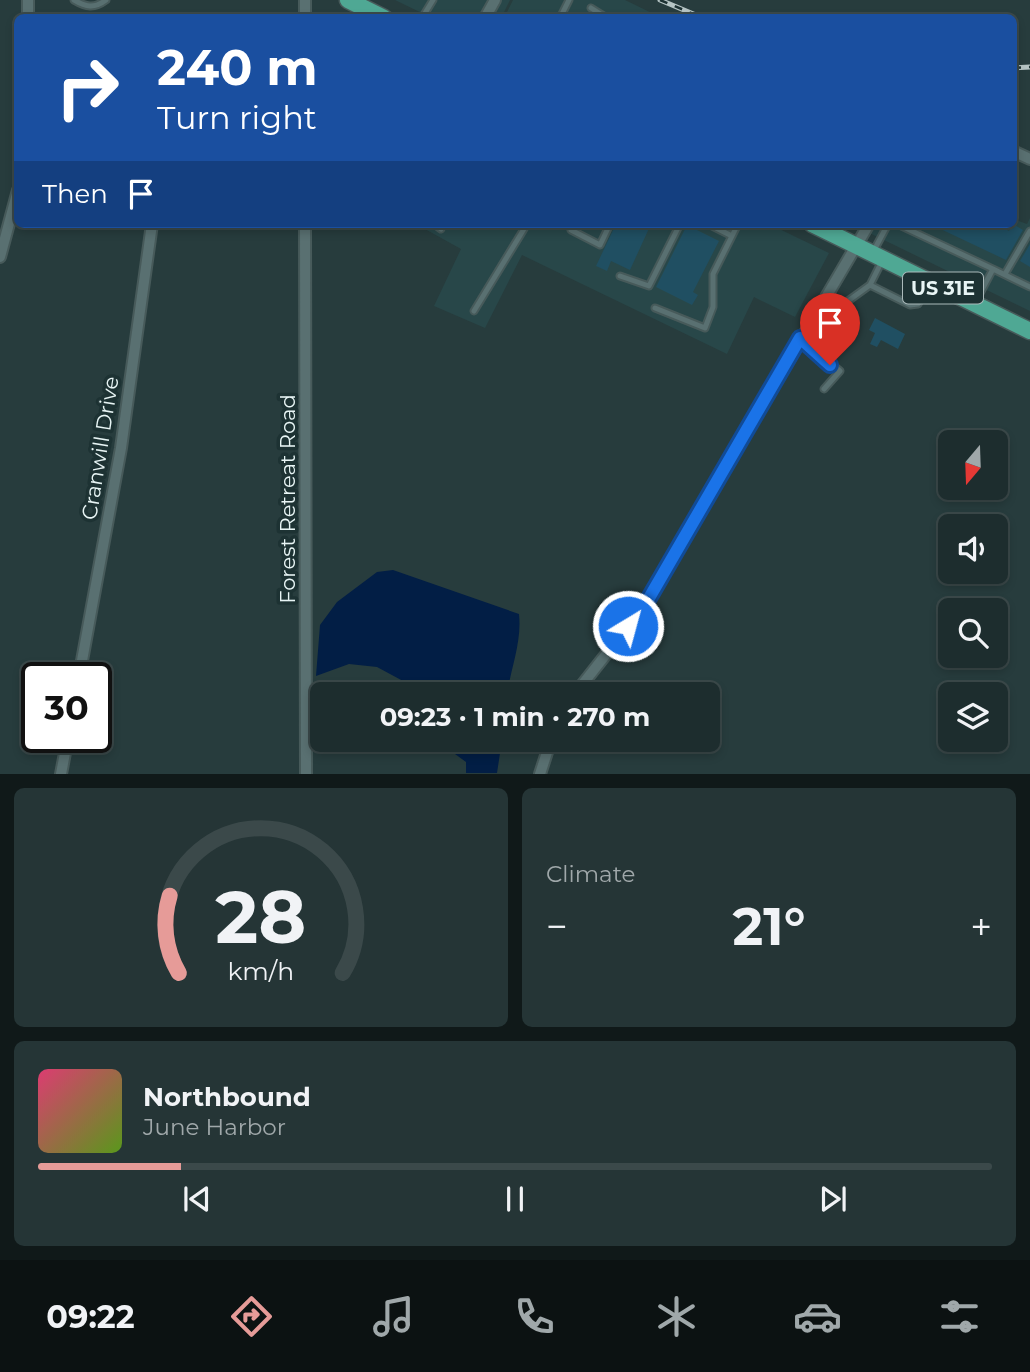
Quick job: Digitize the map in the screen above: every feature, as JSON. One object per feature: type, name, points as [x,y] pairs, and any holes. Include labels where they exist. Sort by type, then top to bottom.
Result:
[{"type":"main road","points":[[348,0],[374,12]]},
{"type":"main road","name":"US 31E","points":[[820,228],[1030,331]]},
{"type":"street","points":[[0,257],[14,205]]},
{"type":"street","name":"Cranwill Drive","points":[[82,662],[121,448],[151,228]]},
{"type":"street","name":"Forest Retreat Road","points":[[305,228],[306,774]]},
{"type":"street","points":[[584,682],[645,605],[866,228]]},
{"type":"street","points":[[540,774],[547,752]]},
{"type":"street","points":[[61,774],[65,753]]},
{"type":"lane","points":[[74,0],[89,7],[106,0]]},
{"type":"lane","points":[[591,8],[601,14]]},
{"type":"lane","points":[[474,310],[525,228]]},
{"type":"lane","points":[[572,228],[600,245],[608,228]]},
{"type":"lane","points":[[620,276],[649,286],[678,228]]},
{"type":"lane","points":[[716,228],[732,236]]},
{"type":"lane","points":[[655,308],[705,328],[713,307],[713,274],[736,228]]},
{"type":"lane","points":[[825,296],[841,306],[870,285],[887,228]]},
{"type":"lane","points":[[906,228],[1030,287]]},
{"type":"lane","points":[[1005,274],[1030,231]]},
{"type":"lane","points":[[975,304],[993,269]]},
{"type":"lane","points":[[870,285],[910,305],[918,304],[930,282]]},
{"type":"lane","points":[[800,338],[840,371],[824,389]]},
{"type":"shaded area","points":[[395,0],[510,0],[503,14],[424,14]]},
{"type":"shaded area","points":[[513,0],[625,0],[654,14],[506,14]]},
{"type":"shaded area","points":[[1030,218],[1030,311],[859,228],[1017,228],[1017,220],[1027,224]]},
{"type":"shaded area","points":[[423,228],[777,228],[829,253],[795,317],[754,297],[727,354],[522,255],[485,328],[434,306],[461,249]]},
{"type":"water","points":[[393,570],[519,614],[518,645],[510,682],[405,682],[377,667],[349,664],[316,676],[320,625],[337,602],[377,572]]},
{"type":"water","points":[[500,752],[497,773],[466,773],[466,762],[455,754]]},
{"type":"building","points":[[1017,226],[1023,230],[1006,260],[938,228],[1004,228],[1009,231]]},
{"type":"building","points":[[614,228],[649,228],[630,270],[611,261],[607,271],[596,266]]},
{"type":"building","points":[[686,228],[693,228],[719,241],[693,292],[698,295],[692,305],[656,287]]},
{"type":"building","points":[[1030,244],[1030,267],[1020,261]]},
{"type":"building","points":[[875,318],[905,334],[898,349],[881,340],[877,347],[870,344],[875,333],[869,330]]},
{"type":"railway","points":[[660,0],[693,14]]},
{"type":"railway","points":[[1017,68],[1030,67]]},
{"type":"route","points":[[628,626],[645,605],[800,338],[830,365]]}]
